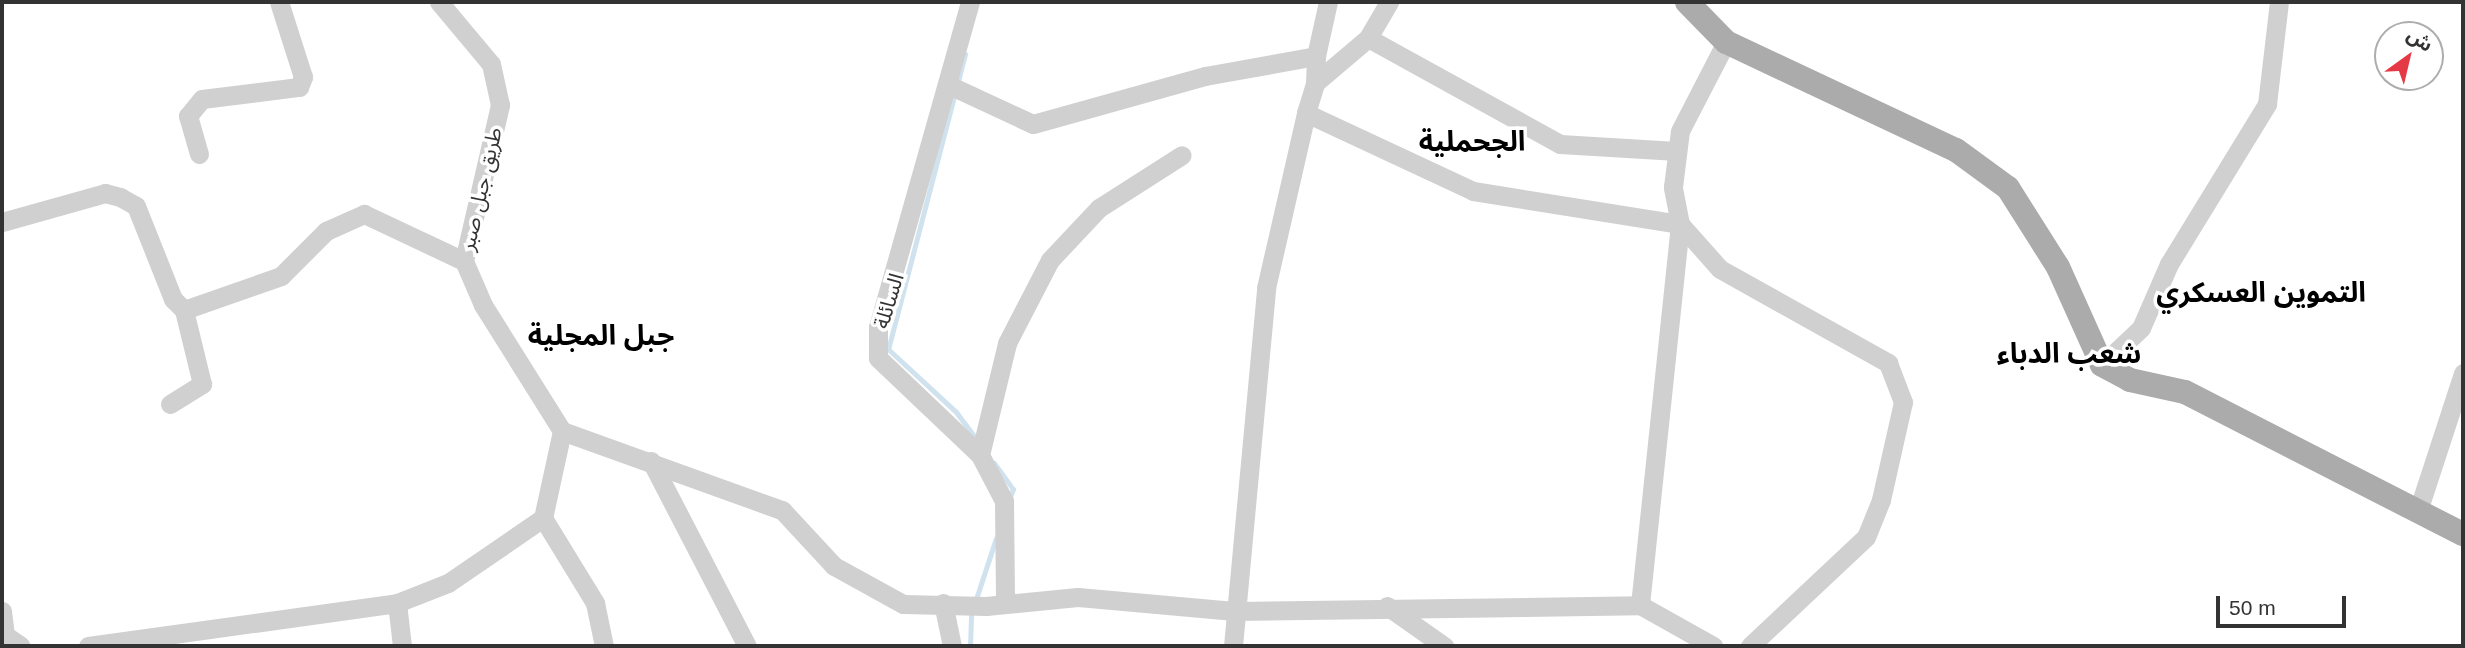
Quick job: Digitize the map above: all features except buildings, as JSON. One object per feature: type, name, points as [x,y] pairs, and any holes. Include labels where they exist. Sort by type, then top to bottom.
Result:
[{"type":"main road","points":[[1687,2],[1726,42],[1956,150],[2008,188],[2059,267],[2102,365],[2130,380],[2185,392],[2419,508],[2463,534]]},
{"type":"street","points":[[199,154],[188,116],[202,99],[299,88],[303,77],[279,2]]},
{"type":"street","name":"طريق جبل صبر","points":[[439,2],[491,64],[500,105],[464,261],[483,305],[562,432]]},
{"type":"street","name":"السائلة","points":[[970,2],[951,86],[878,327],[878,358],[980,455],[1004,501],[1005,602]]},
{"type":"street","points":[[1233,646],[1234,611],[1266,288],[1315,83],[1316,56],[1328,2]]},
{"type":"street","points":[[1315,83],[1368,38],[1389,2]]},
{"type":"street","points":[[2102,365],[2141,328],[2169,264],[2267,104],[2279,2]]},
{"type":"street","points":[[1368,38],[1560,144],[1677,151]]},
{"type":"street","points":[[1640,606],[1680,224],[1674,187],[1679,131],[1726,42]]},
{"type":"street","points":[[951,86],[1033,124],[1170,85],[1316,56]]},
{"type":"street","points":[[1306,113],[1473,191],[1680,224],[1720,269],[1888,363],[1903,402],[1881,500],[1866,537],[1749,646]]},
{"type":"street","points":[[980,455],[1007,343],[1050,260],[1098,208],[1182,155]]},
{"type":"street","points":[[2,222],[105,193],[120,197],[136,206],[173,299],[184,310],[202,384],[170,404]]},
{"type":"street","points":[[184,310],[281,276],[326,231],[364,214],[464,261]]},
{"type":"street","points":[[2419,508],[2463,373]]},
{"type":"street","points":[[88,646],[397,603],[448,583],[543,518],[562,432],[651,461],[782,510],[834,566],[904,604],[1078,597],[1234,611],[1387,606],[1640,606],[1713,646]]},
{"type":"street","points":[[651,461],[747,646]]},
{"type":"street","points":[[543,518],[595,603],[604,646]]},
{"type":"street","points":[[397,603],[402,646]]},
{"type":"street","points":[[943,603],[952,646]]},
{"type":"street","points":[[1387,606],[1444,646]]},
{"type":"street","points":[[2,611],[5,635],[21,646]]},
{"type":"waterway","points":[[965,54],[888,349],[956,412],[978,441]]},
{"type":"waterway","points":[[994,463],[1013,489],[1009,499]]},
{"type":"waterway","points":[[975,602],[996,538]]},
{"type":"waterway","points":[[970,646],[971,611]]},
{"type":"district","name":"الجحملية","points":[[1472,142]]},
{"type":"district","name":"التموين العسكري","points":[[2261,293]]},
{"type":"district","name":"جبل المجلية","points":[[601,336]]},
{"type":"district","name":"شعب الدباء","points":[[2069,354]]}]
